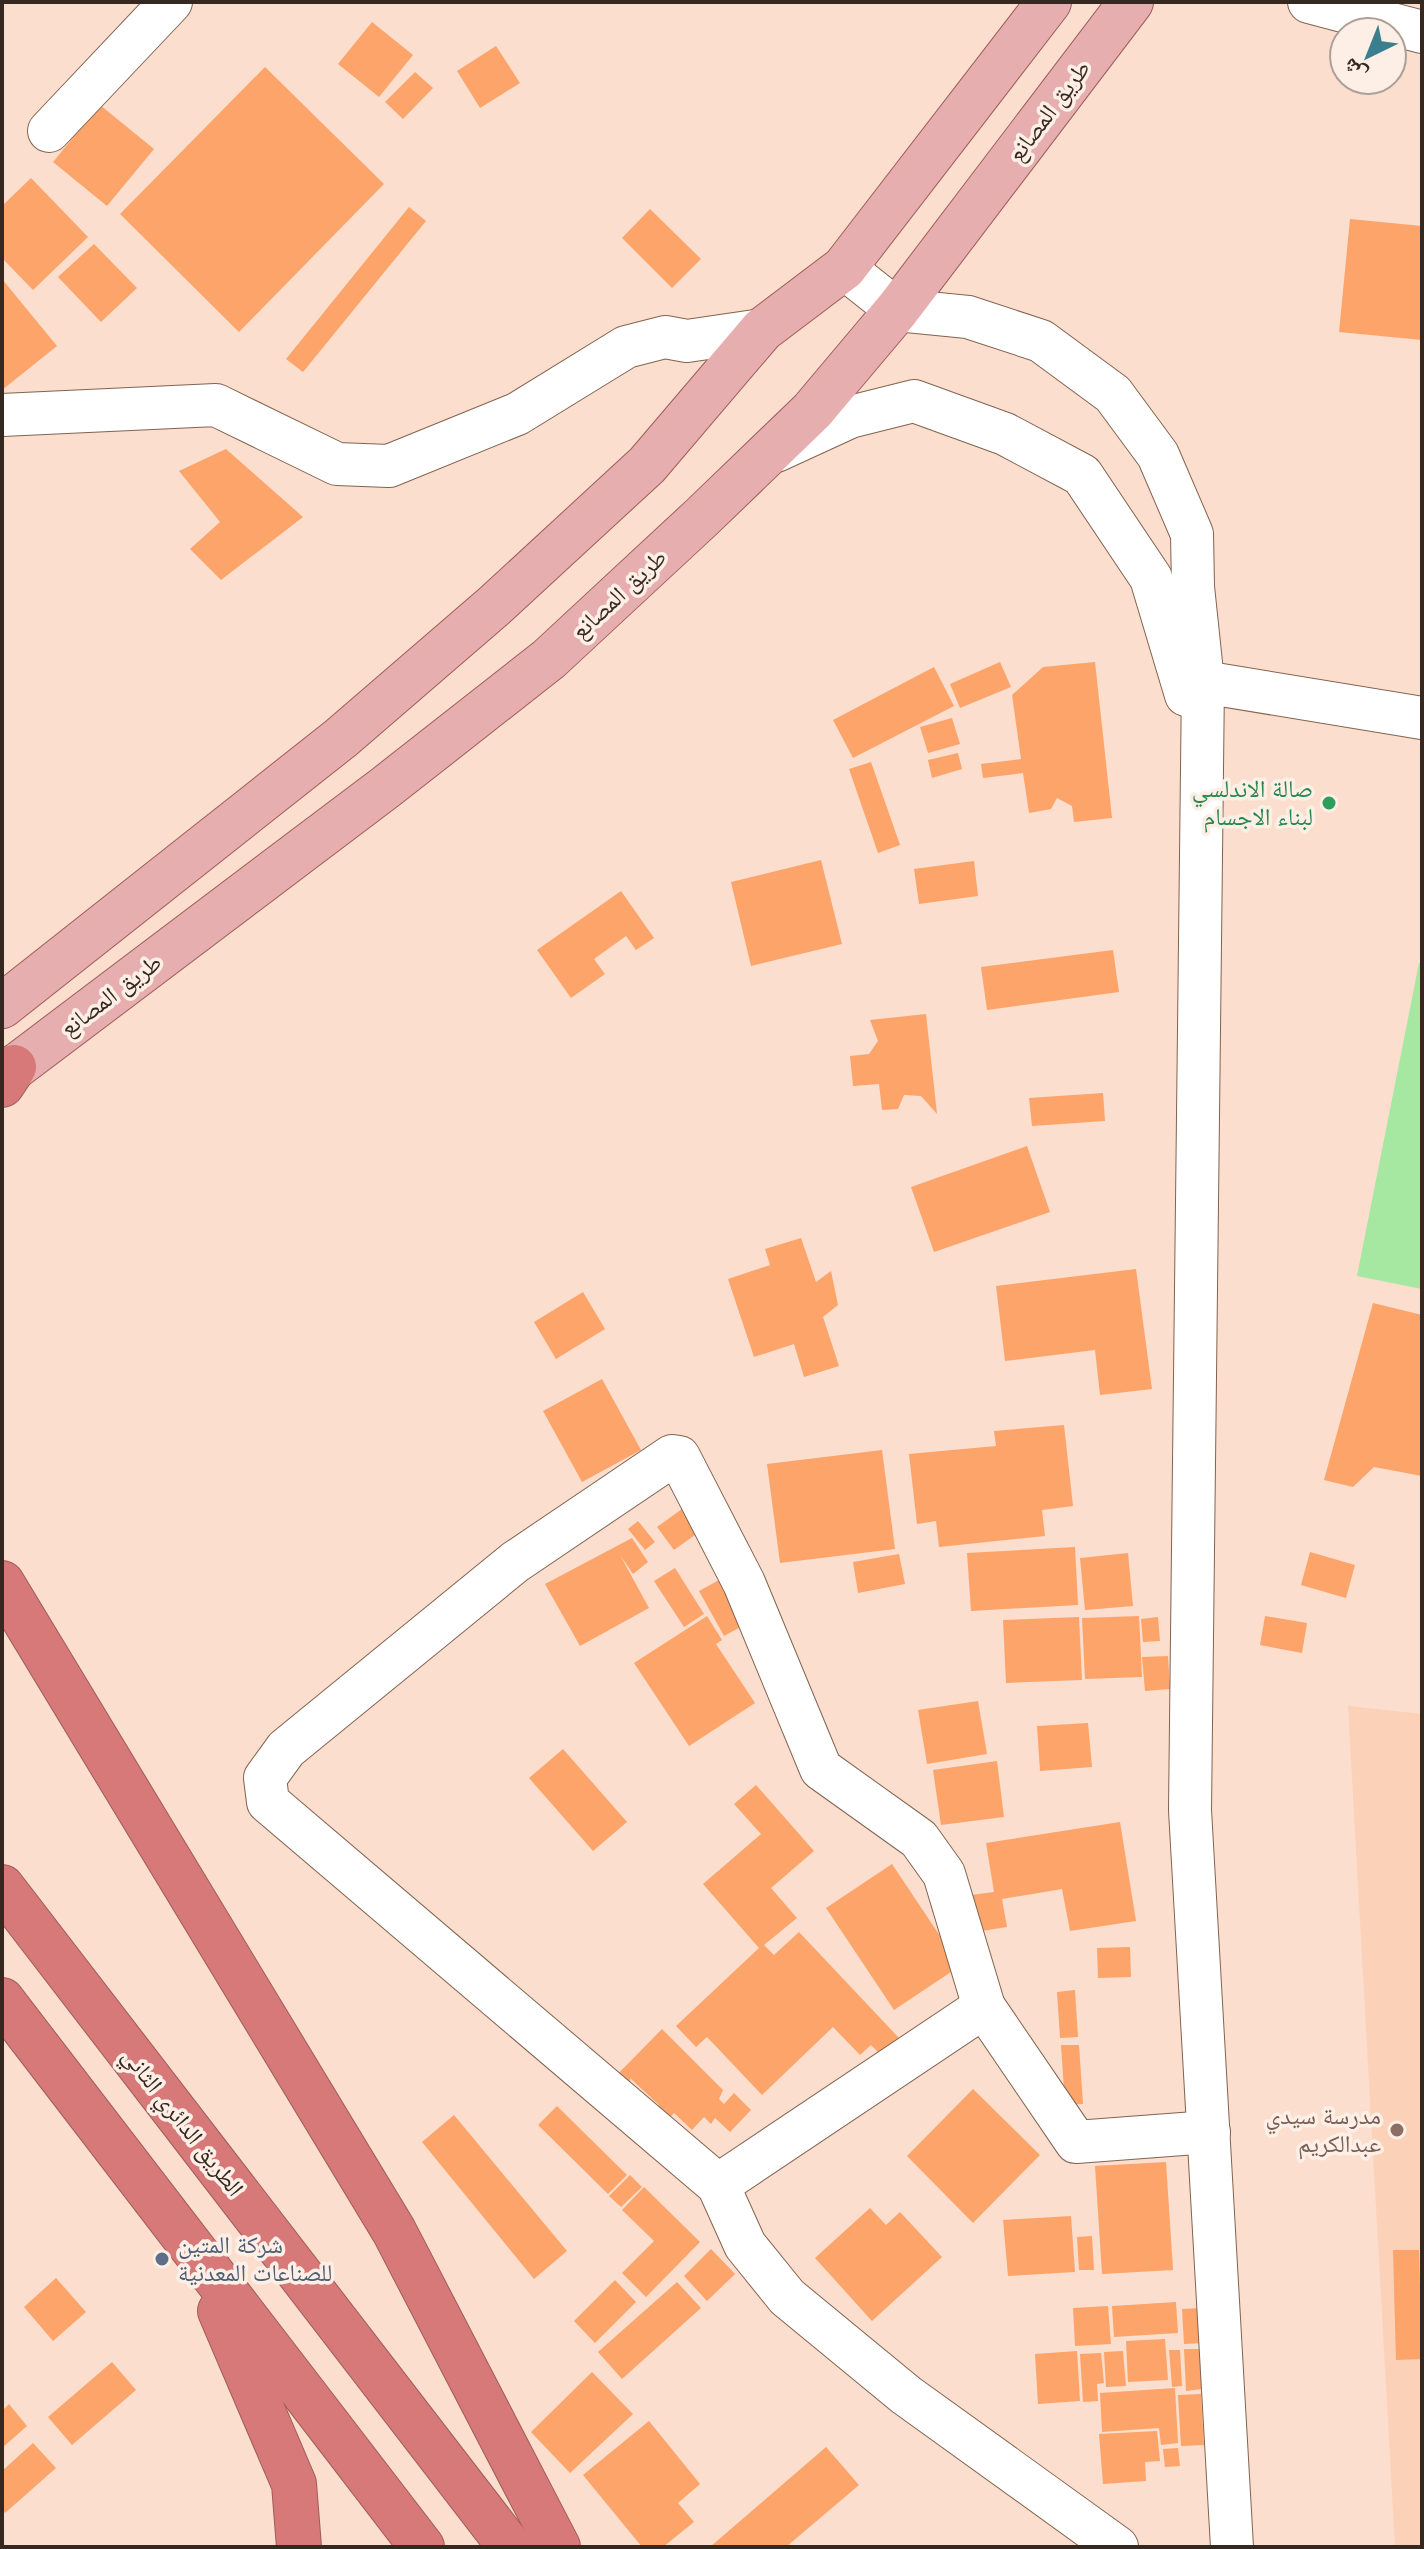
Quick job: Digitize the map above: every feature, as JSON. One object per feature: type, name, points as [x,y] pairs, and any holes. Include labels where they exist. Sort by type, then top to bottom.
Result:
[{"type":"highway","points":[[2,1583],[394,2231],[558,2547]]},
{"type":"highway","name":"الطريق الدائري الثاني","points":[[2,1887],[510,2547]]},
{"type":"highway","points":[[2,2000],[422,2547]]},
{"type":"highway","points":[[191,2246],[294,2484],[299,2547]]},
{"type":"main road","points":[[2,1006],[341,738],[494,606],[647,465],[762,330],[844,268],[1049,2]]},
{"type":"main road","name":"طريق المصانع","points":[[6,1076],[549,659],[764,457],[812,411],[897,310],[1131,2]]},
{"type":"street","points":[[49,131],[171,2]]},
{"type":"street","points":[[1309,2],[1422,32]]},
{"type":"street","points":[[844,268],[897,310],[968,317],[1041,341],[1113,394],[1158,455],[1192,534],[1193,587],[1203,682],[1190,1810],[1232,2547]]},
{"type":"street","points":[[2,415],[216,405],[337,464],[389,466],[517,414],[626,347],[665,337],[687,341],[762,330]]},
{"type":"street","points":[[764,457],[850,417],[914,401],[1005,434],[1082,475],[1151,578],[1202,748]]},
{"type":"street","points":[[1203,682],[1422,718]]},
{"type":"street","points":[[1117,2547],[906,2395],[787,2297],[745,2245],[718,2185],[268,1802],[264,1793],[265,1778],[286,1749],[515,1562],[672,1456],[681,1459],[744,1583],[822,1771],[919,1839],[944,1874],[984,2007],[1076,2142],[1209,2132]]},
{"type":"street","points":[[718,2185],[984,2007]]},
{"type":"shaded area","name":"مدرسة سيدي عبدالكريم","points":[[1348,1706],[1422,1714],[1422,2547],[1395,2547]]},
{"type":"green space","points":[[1419,963],[1422,963],[1422,1289],[1357,1276]]},
{"type":"building","points":[[372,22],[413,55],[379,97],[338,64]]},
{"type":"building","points":[[496,46],[520,83],[480,108],[457,71]]},
{"type":"building","points":[[265,67],[384,184],[239,332],[120,214]]},
{"type":"building","points":[[415,72],[433,88],[403,119],[385,102]]},
{"type":"building","points":[[100,105],[154,149],[107,206],[53,162]]},
{"type":"building","points":[[31,178],[88,237],[33,290],[2,258],[2,206]]},
{"type":"building","points":[[409,207],[426,221],[303,372],[286,359]]},
{"type":"building","points":[[650,209],[701,259],[672,288],[622,238]]},
{"type":"building","points":[[1350,219],[1422,226],[1422,340],[1339,332]]},
{"type":"building","points":[[94,244],[137,288],[101,322],[58,277]]},
{"type":"building","points":[[2,279],[57,346],[2,390]]},
{"type":"building","points":[[226,449],[303,517],[221,580],[190,549],[220,522],[179,471]]},
{"type":"building","points":[[1000,662],[1011,687],[960,708],[950,684]]},
{"type":"building","points":[[1095,662],[1112,818],[1074,822],[1072,806],[1057,798],[1051,809],[1029,813],[1023,773],[983,778],[981,764],[1021,759],[1012,695],[1043,667]]},
{"type":"building","points":[[934,667],[954,706],[853,758],[833,720]]},
{"type":"building","points":[[952,718],[960,744],[928,753],[920,727]]},
{"type":"building","points":[[958,753],[962,769],[932,778],[928,760]]},
{"type":"building","points":[[871,762],[900,845],[878,853],[849,769]]},
{"type":"building","points":[[821,860],[842,944],[751,966],[731,882]]},
{"type":"building","points":[[974,861],[978,896],[919,904],[914,869]]},
{"type":"building","points":[[621,891],[654,938],[636,950],[626,936],[594,959],[605,974],[571,998],[537,950]]},
{"type":"building","points":[[1113,950],[1119,992],[987,1010],[981,967]]},
{"type":"building","points":[[926,1014],[937,1114],[921,1096],[904,1095],[898,1109],[882,1110],[879,1084],[853,1086],[850,1056],[869,1054],[878,1041],[870,1020]]},
{"type":"building","points":[[1103,1093],[1105,1121],[1032,1126],[1029,1098]]},
{"type":"building","points":[[1027,1146],[1050,1212],[934,1252],[911,1187]]},
{"type":"building","points":[[801,1238],[816,1282],[831,1271],[838,1305],[823,1317],[839,1366],[804,1377],[794,1344],[754,1357],[728,1279],[770,1265],[765,1249]]},
{"type":"building","points":[[1136,1269],[1152,1389],[1100,1395],[1095,1350],[1005,1361],[996,1286]]},
{"type":"building","points":[[583,1292],[605,1329],[556,1359],[534,1322]]},
{"type":"building","points":[[1373,1303],[1422,1315],[1422,1476],[1374,1467],[1353,1487],[1324,1480]]},
{"type":"building","points":[[602,1379],[641,1450],[582,1482],[543,1411]]},
{"type":"building","points":[[1064,1425],[1073,1506],[1042,1510],[1045,1536],[939,1547],[936,1521],[917,1524],[909,1454],[996,1446],[994,1431]]},
{"type":"building","points":[[882,1450],[895,1549],[780,1563],[767,1464]]},
{"type":"building","points":[[682,1509],[699,1532],[674,1550],[657,1527]]},
{"type":"building","points":[[638,1521],[655,1542],[645,1550],[628,1529]]},
{"type":"building","points":[[632,1538],[648,1562],[633,1574],[620,1555],[649,1608],[580,1646],[545,1584]]},
{"type":"building","points":[[1075,1547],[1078,1605],[971,1611],[967,1553]]},
{"type":"building","points":[[1310,1552],[1355,1565],[1346,1598],[1301,1585]]},
{"type":"building","points":[[1128,1553],[1133,1606],[1085,1610],[1080,1558]]},
{"type":"building","points":[[899,1554],[905,1584],[858,1593],[853,1562]]},
{"type":"building","points":[[675,1568],[704,1614],[684,1627],[654,1581]]},
{"type":"building","points":[[721,1579],[746,1624],[724,1636],[699,1591]]},
{"type":"building","points":[[707,1616],[722,1640],[716,1644],[755,1703],[689,1746],[634,1663]]},
{"type":"building","points":[[1139,1616],[1142,1677],[1085,1679],[1082,1618]]},
{"type":"building","points":[[1265,1616],[1307,1623],[1302,1653],[1260,1645]]},
{"type":"building","points":[[1079,1617],[1082,1680],[1006,1683],[1003,1620]]},
{"type":"building","points":[[1158,1617],[1160,1641],[1143,1642],[1141,1619]]},
{"type":"building","points":[[1168,1656],[1170,1689],[1145,1691],[1142,1657]]},
{"type":"building","points":[[978,1701],[987,1754],[927,1764],[918,1710]]},
{"type":"building","points":[[1088,1723],[1092,1767],[1040,1771],[1037,1726]]},
{"type":"building","points":[[563,1749],[627,1822],[593,1851],[529,1778]]},
{"type":"building","points":[[997,1761],[1004,1817],[941,1825],[933,1770]]},
{"type":"building","points":[[756,1785],[814,1851],[771,1888],[797,1918],[764,1945],[774,1955],[799,1932],[899,2038],[881,2055],[871,2045],[860,2055],[833,2027],[762,2095],[707,2037],[696,2047],[676,2026],[759,1948],[703,1884],[761,1834],[734,1804]]},
{"type":"building","points":[[1120,1822],[1136,1921],[1070,1931],[1062,1889],[1002,1899],[1007,1927],[969,1933],[963,1896],[994,1892],[986,1843]]},
{"type":"building","points":[[892,1864],[960,1966],[894,2010],[826,1908]]},
{"type":"building","points":[[1130,1947],[1131,1977],[1098,1978],[1097,1948]]},
{"type":"building","points":[[1075,1990],[1078,2037],[1060,2038],[1057,1992]]},
{"type":"building","points":[[662,2029],[723,2090],[719,2099],[724,2104],[734,2093],[751,2110],[730,2132],[715,2118],[711,2124],[704,2117],[692,2130],[674,2113],[665,2123],[653,2111],[659,2105],[630,2078],[631,2089],[611,2081]]},
{"type":"building","points":[[1061,2045],[1079,2045],[1083,2104],[1065,2105]]},
{"type":"building","points":[[973,2089],[1040,2155],[973,2223],[907,2156]]},
{"type":"building","points":[[557,2106],[627,2175],[608,2194],[538,2125]]},
{"type":"building","points":[[454,2115],[567,2251],[534,2279],[422,2142]]},
{"type":"building","points":[[1166,2162],[1173,2270],[1102,2274],[1095,2166]]},
{"type":"building","points":[[630,2175],[642,2187],[621,2207],[609,2196]]},
{"type":"building","points":[[644,2187],[700,2242],[646,2297],[622,2273],[654,2241],[622,2210]]},
{"type":"building","points":[[870,2208],[886,2225],[900,2212],[942,2257],[872,2321],[815,2258]]},
{"type":"building","points":[[1071,2216],[1075,2272],[1008,2276],[1003,2220]]},
{"type":"building","points":[[1092,2236],[1094,2270],[1079,2270],[1077,2237]]},
{"type":"building","points":[[711,2249],[735,2274],[707,2301],[684,2276]]},
{"type":"building","points":[[1393,2250],[1419,2250],[1422,2359],[1396,2360]]},
{"type":"building","points":[[56,2278],[86,2312],[53,2341],[24,2307]]},
{"type":"building","points":[[615,2280],[636,2302],[595,2343],[574,2321]]},
{"type":"building","points":[[677,2282],[701,2308],[622,2379],[598,2352]]},
{"type":"building","points":[[1176,2302],[1178,2333],[1114,2337],[1112,2306]]},
{"type":"building","points":[[1108,2306],[1111,2344],[1075,2346],[1073,2308]]},
{"type":"building","points":[[1201,2308],[1204,2343],[1184,2344],[1182,2309]]},
{"type":"building","points":[[1165,2339],[1168,2380],[1128,2382],[1126,2341]]},
{"type":"building","points":[[1184,2349],[1199,2349],[1202,2389],[1186,2391]]},
{"type":"building","points":[[1169,2350],[1180,2350],[1182,2386],[1172,2387]]},
{"type":"building","points":[[1077,2351],[1080,2401],[1038,2404],[1035,2354]]},
{"type":"building","points":[[1123,2351],[1126,2386],[1106,2387],[1104,2352]]},
{"type":"building","points":[[1101,2353],[1104,2383],[1097,2384],[1098,2401],[1083,2402],[1080,2354]]},
{"type":"building","points":[[112,2362],[136,2390],[72,2445],[48,2417]]},
{"type":"building","points":[[592,2372],[633,2414],[570,2473],[531,2432]]},
{"type":"building","points":[[1175,2388],[1178,2443],[1161,2445],[1159,2428],[1102,2432],[1100,2393]]},
{"type":"building","points":[[1201,2394],[1204,2445],[1181,2446],[1178,2395]]},
{"type":"building","points":[[9,2404],[27,2426],[2,2448],[2,2411]]},
{"type":"building","points":[[649,2421],[700,2484],[678,2503],[694,2522],[663,2547],[642,2547],[583,2475]]},
{"type":"building","points":[[1157,2431],[1160,2461],[1145,2462],[1146,2481],[1103,2484],[1099,2434]]},
{"type":"building","points":[[33,2443],[56,2468],[5,2513],[2,2509],[2,2471]]},
{"type":"building","points":[[826,2447],[859,2485],[786,2547],[710,2547]]},
{"type":"building","points":[[1178,2448],[1180,2466],[1165,2467],[1163,2449]]},
{"type":"place","name":"صالة الاندلسي لبناء الاجسام","points":[[1329,803]]},
{"type":"place","name":"مدرسة سيدي عبدالكريم","points":[[1397,2130]]},
{"type":"place","name":"شركة المتين للصناعات المعدنية","points":[[162,2259]]}]
